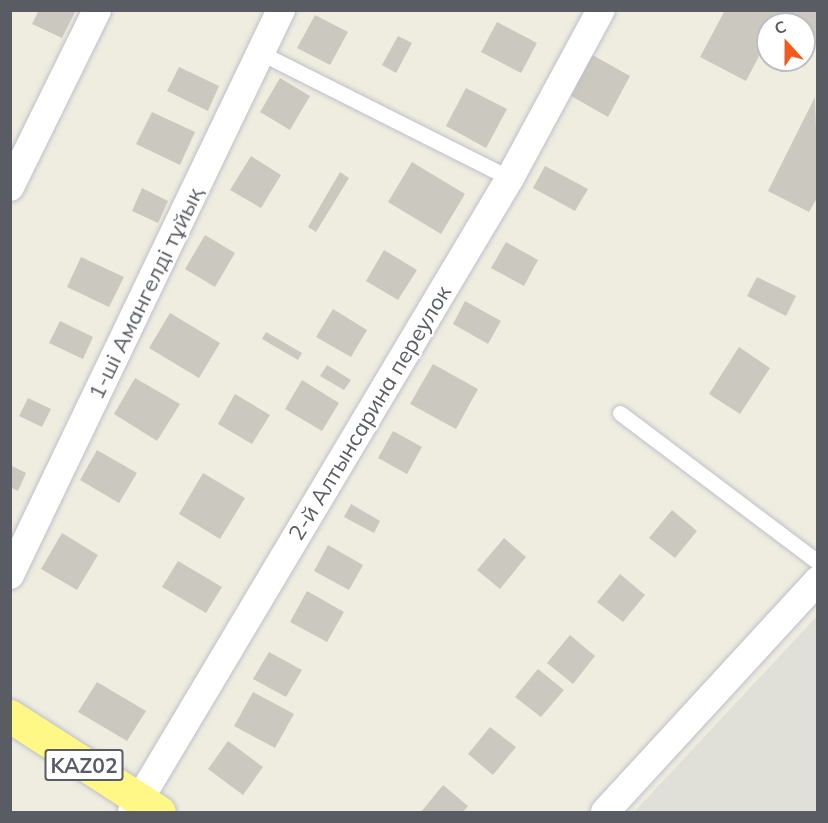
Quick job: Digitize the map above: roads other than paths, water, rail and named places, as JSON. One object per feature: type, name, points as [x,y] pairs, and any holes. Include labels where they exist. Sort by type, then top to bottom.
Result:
[{"type":"highway","name":"KAZ02","points":[[10,716],[143,809]]},
{"type":"street","points":[[10,187],[97,10]]},
{"type":"street","name":"1-ші Амангелді тұйық","points":[[10,575],[281,10]]},
{"type":"street","name":"2-й Алтынсарина переулок","points":[[143,809],[510,178],[601,10]]},
{"type":"street","points":[[605,813],[818,580]]},
{"type":"lane","points":[[261,53],[510,178]]},
{"type":"lane","points":[[620,413],[818,562]]}]
